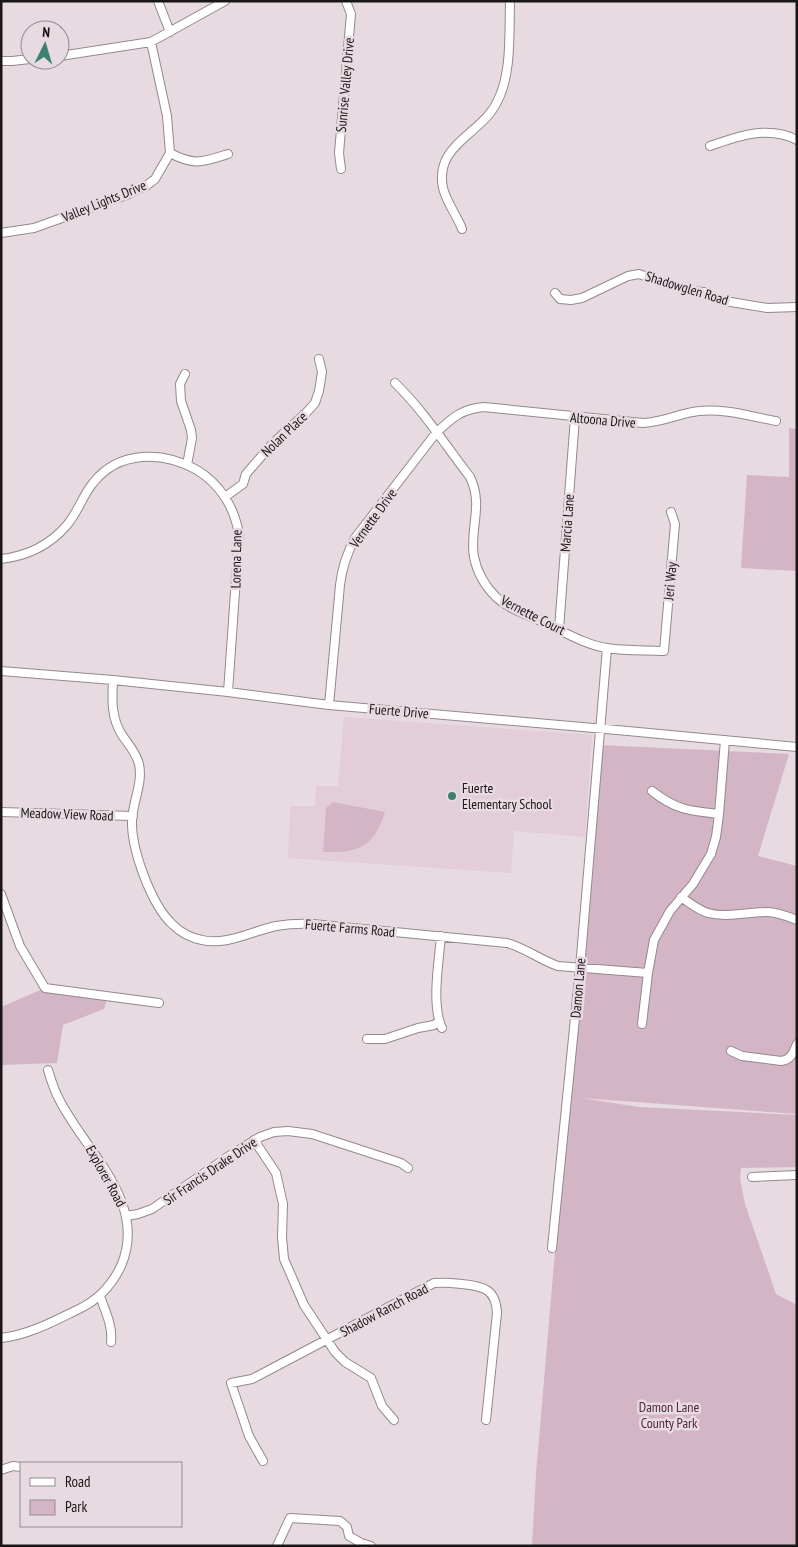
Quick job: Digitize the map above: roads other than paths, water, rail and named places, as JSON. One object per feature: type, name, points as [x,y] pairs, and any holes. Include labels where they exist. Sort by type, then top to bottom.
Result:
[{"type":"street","points":[[158,1],[170,32]]},
{"type":"street","points":[[70,54],[151,42],[225,1]]},
{"type":"street","name":"Sunrise Valley Drive","points":[[341,169],[339,153],[351,14],[346,1]]},
{"type":"street","points":[[462,229],[459,220],[449,205],[443,188],[444,168],[448,156],[456,144],[478,126],[494,109],[501,96],[507,72],[510,1]]},
{"type":"street","points":[[151,42],[167,116],[170,153],[181,159],[196,162],[228,154]]},
{"type":"street","points":[[1,61],[20,60]]},
{"type":"street","points":[[710,146],[741,135],[764,133],[780,133],[797,140]]},
{"type":"street","name":"Valley Lights Drive","points":[[1,233],[34,228],[129,194],[146,186],[155,179],[170,153]]},
{"type":"street","name":"Shadowglen Road","points":[[555,293],[560,299],[572,300],[582,298],[628,276],[639,274],[688,291],[704,292],[710,297],[731,302],[766,308],[797,307]]},
{"type":"street","name":"Nolan Place","points":[[225,497],[243,484],[246,474],[272,444],[315,403],[322,372],[320,359]]},
{"type":"street","points":[[185,374],[180,384],[181,402],[192,438],[186,465]]},
{"type":"street","name":"Vernette Court","points":[[395,383],[470,477],[475,489],[477,508],[473,549],[476,564],[494,595],[505,604],[594,645],[607,648],[664,651]]},
{"type":"street","name":"Altoona Drive","points":[[436,433],[458,414],[484,407],[643,423],[654,423],[687,413],[713,410],[776,421]]},
{"type":"street","name":"Marcia Lane","points":[[559,629],[574,417]]},
{"type":"street","name":"Vernette Drive","points":[[329,705],[340,585],[343,566],[348,553],[356,538],[436,433]]},
{"type":"street","name":"Lorena Lane","points":[[1,558],[27,553],[55,537],[71,519],[94,481],[104,471],[116,464],[148,456],[167,458],[186,465],[208,478],[225,497],[236,521],[240,542],[228,692]]},
{"type":"street","name":"Jeri Way","points":[[664,651],[675,524],[671,512]]},
{"type":"street","points":[[601,728],[607,648]]},
{"type":"street","name":"Fuerte Drive","points":[[1,671],[113,680],[329,705],[797,747]]},
{"type":"street","name":"Fuerte Farms Road","points":[[113,680],[112,709],[116,723],[134,753],[140,769],[140,781],[133,816],[133,834],[137,853],[152,893],[164,914],[183,933],[206,941],[230,939],[274,926],[305,923],[507,943],[522,948],[551,964],[648,973]]},
{"type":"street","name":"Damon Lane","points":[[552,1248],[580,968],[601,728]]},
{"type":"street","points":[[642,1024],[654,940],[670,911],[692,884],[711,854],[716,837],[725,740]]},
{"type":"street","points":[[652,791],[665,802],[684,810],[719,814]]},
{"type":"street","name":"Meadow View Road","points":[[1,812],[133,816]]},
{"type":"street","points":[[1,894],[20,946],[45,988],[159,1003]]},
{"type":"street","points":[[681,897],[706,913],[727,915],[769,912],[797,920]]},
{"type":"street","points":[[367,1039],[385,1039],[440,1024],[436,989],[441,936]]},
{"type":"street","points":[[731,1051],[742,1056],[786,1061],[792,1056],[797,1044]]},
{"type":"street","name":"Explorer Road","points":[[1,1338],[18,1336],[36,1329],[88,1304],[100,1296],[114,1278],[122,1262],[128,1237],[122,1201],[59,1100],[48,1070]]},
{"type":"street","name":"Sir Francis Drake Drive","points":[[126,1216],[152,1209],[254,1140],[267,1134],[281,1131],[312,1134],[401,1163],[408,1168]]},
{"type":"street","points":[[254,1140],[276,1172],[283,1204],[282,1237],[284,1259],[304,1305],[327,1340],[346,1362],[371,1378],[382,1406],[394,1420]]},
{"type":"street","points":[[752,1177],[797,1175]]},
{"type":"street","name":"Shadow Ranch Road","points":[[327,1340],[434,1283],[445,1282],[485,1288],[494,1300],[497,1313],[486,1420]]},
{"type":"street","points":[[100,1296],[111,1326],[112,1342]]},
{"type":"street","points":[[263,1461],[248,1436],[231,1382],[252,1379],[327,1340]]},
{"type":"street","points":[[1,1470],[20,1466]]},
{"type":"street","points":[[277,1546],[290,1518],[340,1520],[347,1528],[349,1536],[371,1546]]},
{"type":"place","name":"Fuerte Elementary School","points":[[452,796]]},
{"type":"park label","name":"Damon Lane County Park","points":[[669,1415]]}]
